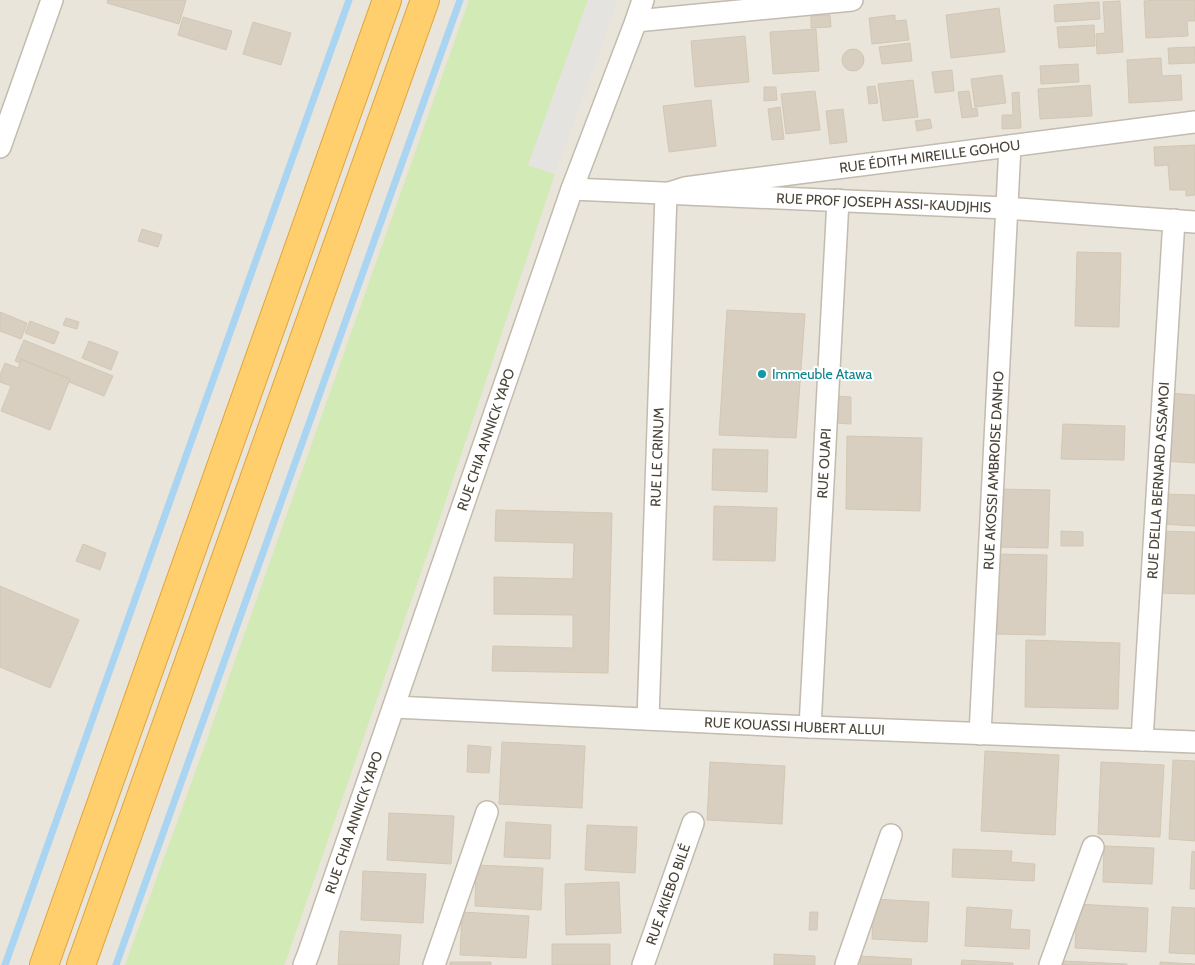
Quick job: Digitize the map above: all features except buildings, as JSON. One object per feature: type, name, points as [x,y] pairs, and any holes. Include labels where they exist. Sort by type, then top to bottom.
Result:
[{"type":"highway","points":[[44,965],[387,0]]},
{"type":"highway","points":[[81,965],[425,0]]},
{"type":"street","name":"RUE CHIA ANNICK YAPO","points":[[304,965],[572,189],[643,0]]},
{"type":"street","points":[[636,21],[852,0]]},
{"type":"street","points":[[0,147],[49,1]]},
{"type":"street","name":"RUE ÉDITH MIREILLE GOHOU","points":[[666,194],[685,188],[729,182],[1195,122]]},
{"type":"street","name":"RUE AKOSSI AMBROISE DANHO","points":[[980,734],[1010,146]]},
{"type":"street","name":"RUE PROF JOSEPH ASSI-KAUDJHIS","points":[[572,189],[1006,208],[1195,222]]},
{"type":"street","name":"RUE LE CRINUM","points":[[648,719],[666,194]]},
{"type":"street","name":"RUE OUAPI","points":[[810,727],[838,200]]},
{"type":"street","name":"RUE DELLA BERNARD ASSAMOI","points":[[1142,740],[1174,220]]},
{"type":"street","name":"RUE KOUASSI HUBERT ALLUI","points":[[394,707],[810,727],[1195,742]]},
{"type":"street","points":[[434,965],[487,812]]},
{"type":"street","name":"RUE AKIEBO BILÉ","points":[[643,965],[693,823]]},
{"type":"street","points":[[846,965],[892,835]]},
{"type":"street","points":[[1050,965],[1094,847]]},
{"type":"shaded area","points":[[0,0],[1195,0],[1195,965],[0,965]]},
{"type":"shaded area","points":[[588,0],[618,0],[555,174],[528,165]]},
{"type":"green space","points":[[469,0],[588,0],[528,165],[555,174],[439,521],[288,955],[284,965],[125,965],[200,759]]},
{"type":"waterway","points":[[5,965],[349,0]]},
{"type":"waterway","points":[[116,965],[460,0]]},
{"type":"place","name":"Immeuble Atawa","points":[[762,374]]}]
